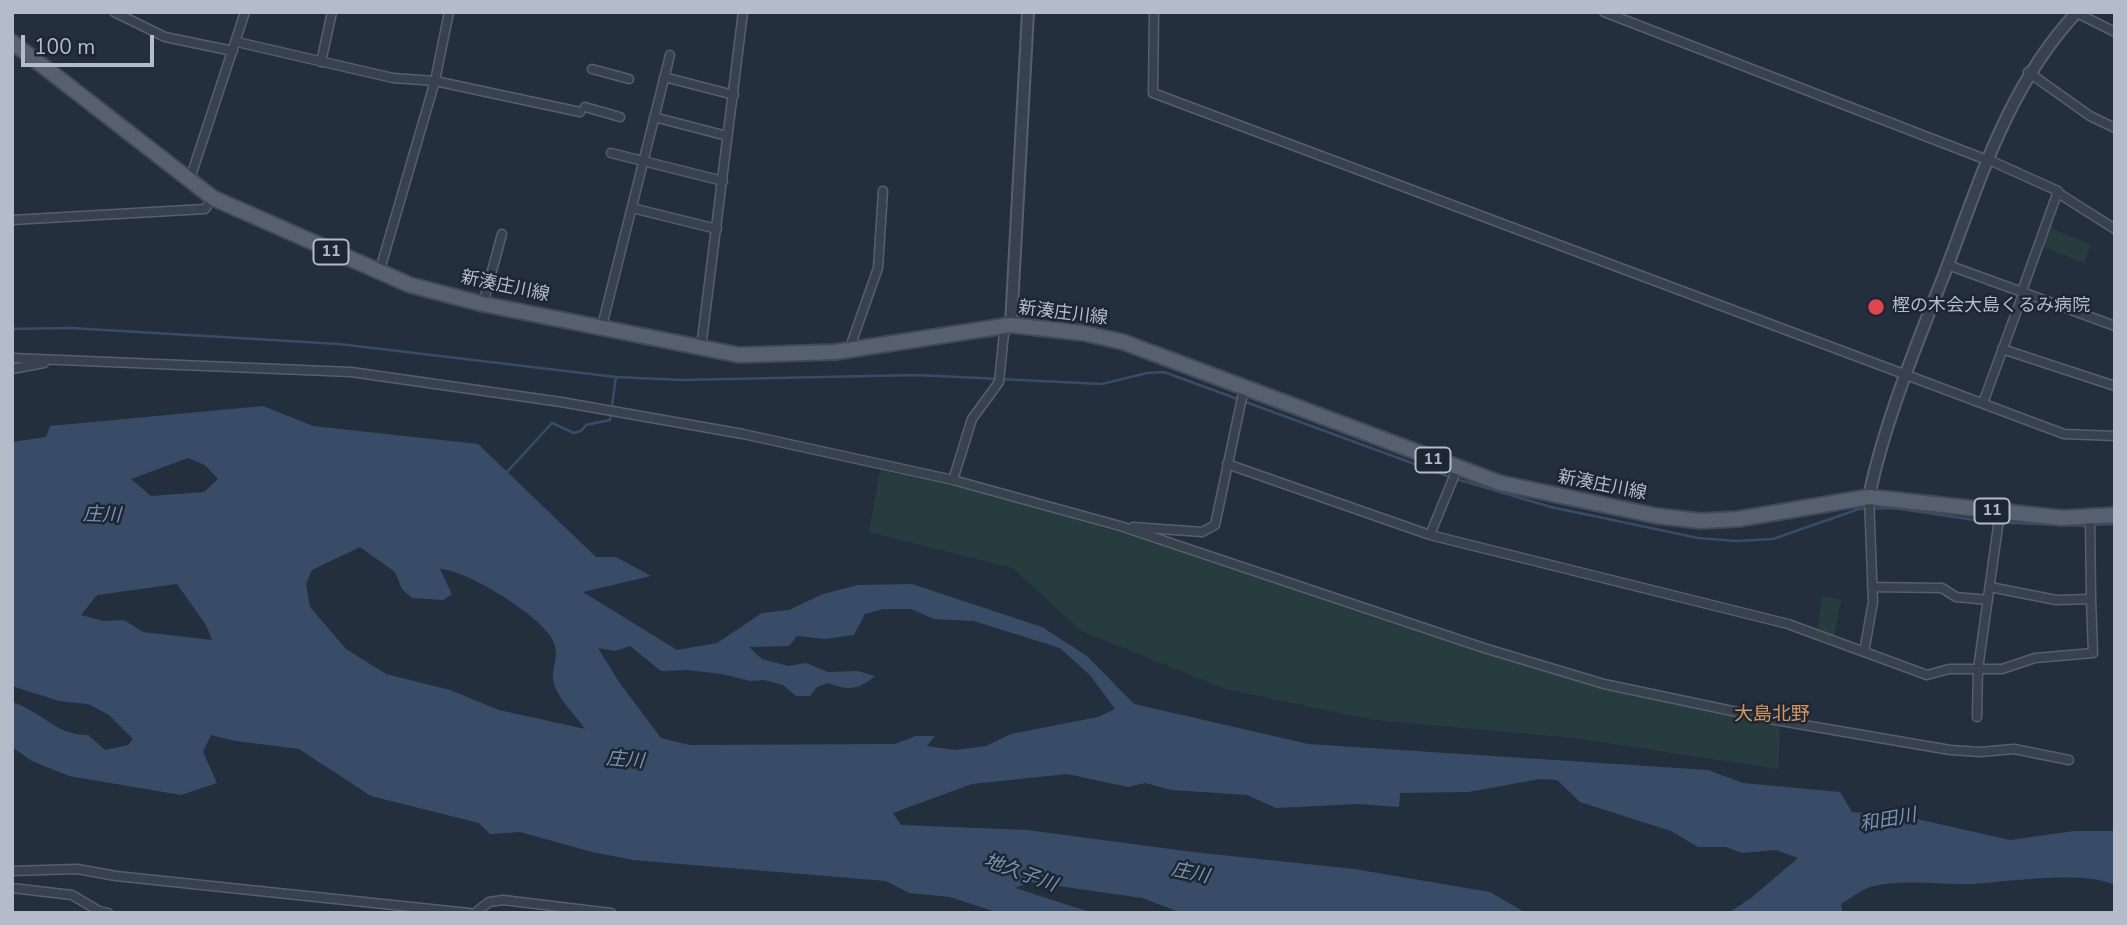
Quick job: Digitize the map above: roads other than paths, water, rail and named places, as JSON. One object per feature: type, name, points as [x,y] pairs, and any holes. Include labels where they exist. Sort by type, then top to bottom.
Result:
[{"type":"main road","name":"新湊庄川線","points":[[12,42],[213,198],[379,273],[410,285],[483,304],[739,355],[849,350],[1011,326],[1049,328],[1123,342],[1457,469],[1544,494],[1679,520],[1738,519],[1869,497],[2062,518],[2115,515]]},
{"type":"street","points":[[114,12],[165,37],[321,62],[393,78],[435,81],[620,117]]},
{"type":"street","points":[[321,62],[332,12]]},
{"type":"street","points":[[379,273],[435,81],[449,12]]},
{"type":"street","points":[[701,348],[743,12]]},
{"type":"street","points":[[953,480],[972,419],[999,378],[1004,333],[1011,326],[1028,12]]},
{"type":"street","points":[[1154,12],[1153,93],[2064,434],[2115,436]]},
{"type":"street","points":[[1604,12],[1987,159],[2058,193],[2101,223],[2115,229]]},
{"type":"street","points":[[189,182],[244,13]]},
{"type":"street","points":[[1864,652],[1873,602],[1869,497],[1907,373],[1987,159],[2005,115],[2028,72],[2077,13],[2115,32]]},
{"type":"street","points":[[602,326],[670,55]]},
{"type":"street","points":[[592,69],[629,79]]},
{"type":"street","points":[[2028,72],[2090,116],[2115,128]]},
{"type":"street","points":[[664,76],[734,94]]},
{"type":"street","points":[[654,117],[727,136]]},
{"type":"street","points":[[611,153],[723,181]]},
{"type":"street","points":[[849,350],[878,268],[883,191]]},
{"type":"street","points":[[1983,403],[2058,193]]},
{"type":"street","points":[[12,220],[205,209],[213,198]]},
{"type":"street","points":[[632,208],[717,229]]},
{"type":"street","points":[[483,304],[502,234]]},
{"type":"street","points":[[1948,265],[2115,326]]},
{"type":"street","points":[[2002,349],[2115,386]]},
{"type":"street","points":[[12,358],[53,361]]},
{"type":"street","points":[[12,369],[53,361],[83,359],[351,372],[665,418],[953,480],[1120,526],[1484,648],[1604,684],[1775,720],[1950,750],[1980,752],[2014,749],[2069,760]]},
{"type":"street","points":[[1120,526],[1202,532],[1215,525],[1244,388]]},
{"type":"street","points":[[1227,464],[1430,535],[1788,624],[1927,675],[1949,669],[2002,669],[2035,659],[2093,653],[2090,517]]},
{"type":"street","points":[[1430,535],[1457,469]]},
{"type":"street","points":[[1977,716],[1978,669],[2000,512]]},
{"type":"street","points":[[1872,587],[1942,588],[1956,597],[1988,600]]},
{"type":"street","points":[[1990,587],[2056,600],[2091,599]]},
{"type":"street","points":[[12,871],[77,869],[116,876],[469,913]]},
{"type":"street","points":[[12,888],[72,894],[99,911],[108,913]]},
{"type":"street","points":[[475,913],[489,902],[503,900],[611,913]]},
{"type":"water","points":[[263,406],[313,426],[478,444],[596,557],[616,557],[651,576],[583,592],[677,650],[717,643],[762,613],[789,610],[823,594],[858,585],[912,584],[1042,627],[1087,656],[1134,704],[1308,744],[1708,770],[1743,783],[1840,792],[1852,812],[1904,816],[2010,840],[2074,831],[2115,831],[2115,885],[2084,878],[2024,879],[1971,884],[1898,883],[1874,886],[1861,891],[1841,904],[1843,913],[1728,913],[1751,898],[1798,858],[1776,850],[1742,853],[1726,847],[1698,847],[1671,831],[1580,802],[1557,780],[1540,779],[1468,792],[1400,793],[1399,807],[1358,804],[1276,808],[1247,795],[1172,790],[1145,783],[1128,787],[1067,774],[972,784],[893,813],[901,825],[1027,830],[1193,852],[1354,869],[1490,892],[1526,913],[1182,913],[1142,898],[1030,882],[1015,888],[1093,913],[999,913],[950,897],[909,893],[886,881],[633,860],[520,832],[490,834],[479,823],[371,796],[299,749],[211,735],[203,752],[217,783],[181,795],[69,776],[32,761],[12,747],[12,702],[67,731],[88,735],[105,750],[128,745],[133,739],[109,715],[88,704],[59,701],[12,686],[12,442],[46,437],[50,426]],"holes":[[[188,458],[205,465],[218,479],[204,492],[151,496],[131,479]],[[360,547],[395,572],[402,589],[412,598],[443,600],[452,594],[440,569],[466,576],[498,593],[528,614],[548,633],[556,652],[553,673],[555,686],[585,729],[499,710],[450,690],[386,674],[346,649],[310,607],[306,584],[312,570]],[[177,584],[206,625],[212,640],[143,632],[124,620],[103,621],[81,615],[97,595]],[[883,609],[911,609],[934,619],[974,621],[1060,648],[1090,675],[1115,709],[1098,717],[1011,734],[986,746],[955,750],[927,746],[935,736],[916,736],[895,744],[690,745],[661,738],[619,682],[598,648],[615,651],[630,646],[661,671],[687,670],[750,681],[764,680],[783,685],[796,696],[810,696],[817,687],[828,683],[853,688],[875,676],[858,671],[828,672],[806,663],[788,666],[762,659],[749,647],[789,646],[797,636],[825,639],[854,635],[865,614]]]},
{"type":"waterway","points":[[12,329],[71,328],[339,344],[616,377],[682,380],[917,375],[1102,384],[1147,373],[1164,372],[1450,477]]},
{"type":"waterway","points":[[507,472],[552,423],[574,433],[581,431],[586,425],[610,420],[616,377]]},
{"type":"waterway","points":[[1456,479],[1551,507],[1698,538],[1736,541],[1773,539],[1859,509],[1893,508],[1988,522],[2087,526]]},
{"type":"waterway","points":[[2094,525],[2115,524]]},
{"type":"place","name":"樫の木会大島くるみ病院","points":[[1876,307]]},
{"type":"district","name":"大島北野","points":[[1772,715]]},
{"type":"water label","name":"庄川","points":[[102,516]]},
{"type":"water label","name":"庄川","points":[[625,761]]},
{"type":"water label","name":"和田川","points":[[1888,821]]},
{"type":"water label","name":"地久子川","points":[[1020,874]]},
{"type":"water label","name":"庄川","points":[[1190,874]]}]
